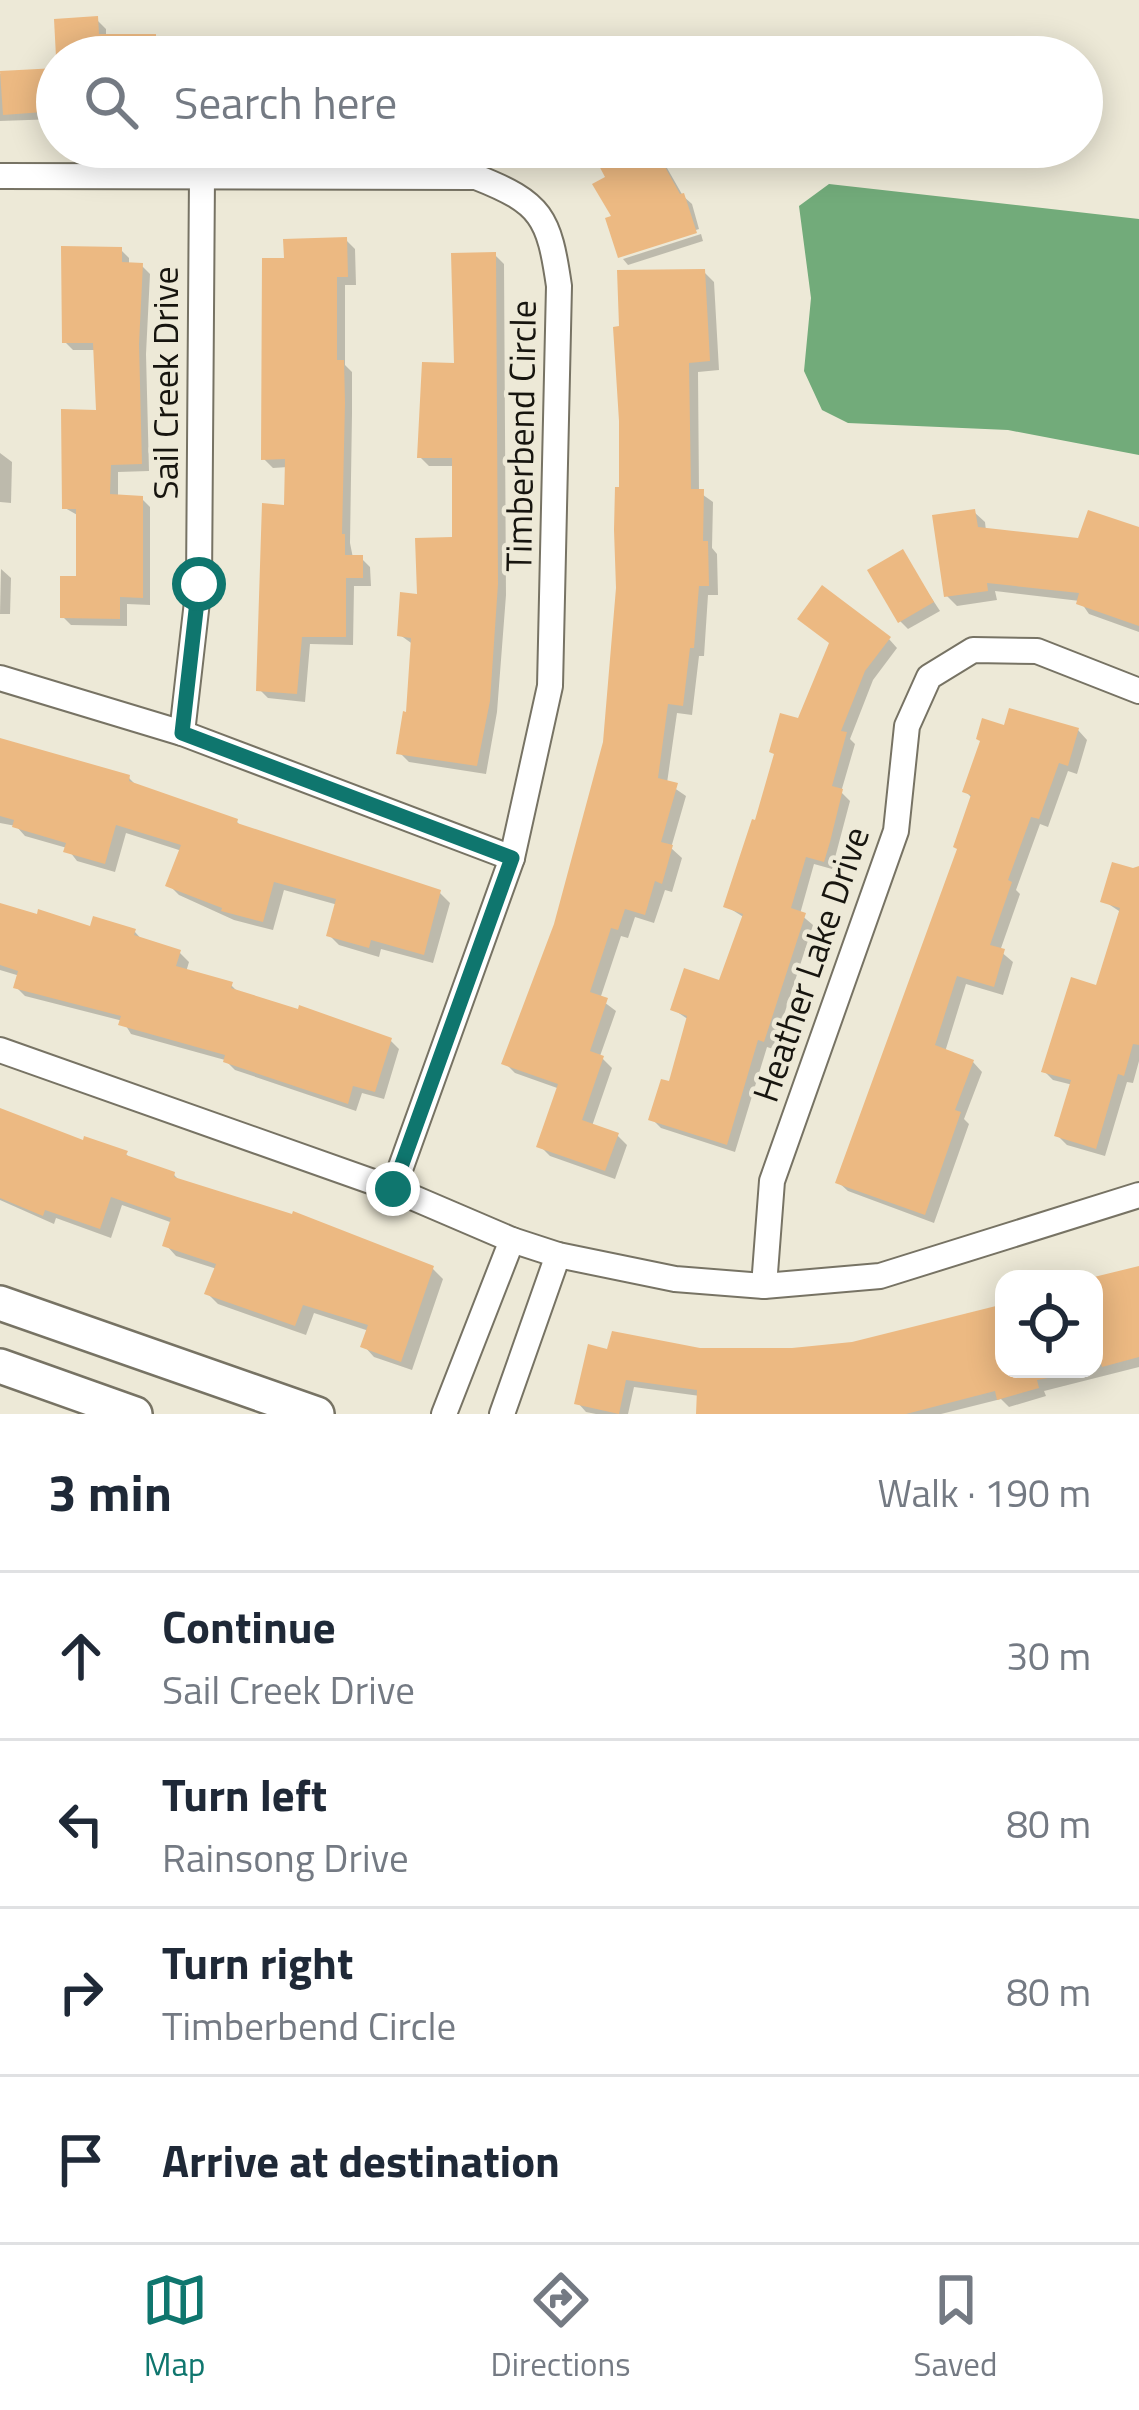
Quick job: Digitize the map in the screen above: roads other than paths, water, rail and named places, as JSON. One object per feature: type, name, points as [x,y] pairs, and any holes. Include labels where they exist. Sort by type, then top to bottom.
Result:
[{"type":"street","name":"Timberbend Circle","points":[[0,176],[476,176],[520,194],[551,231],[559,286],[550,686],[512,858],[393,1189]]},
{"type":"street","name":"Sail Creek Drive","points":[[182,733],[199,584],[202,176]]},
{"type":"street","name":"Heather Lake Drive","points":[[764,1286],[772,1181],[896,831],[907,726],[929,677],[973,650],[1036,651],[1139,691]]},
{"type":"street","points":[[0,678],[182,733],[512,858]]},
{"type":"street","points":[[0,1050],[393,1189],[512,1240],[558,1255],[675,1279],[764,1286],[880,1276],[1139,1195]]},
{"type":"street","points":[[444,1414],[512,1240]]},
{"type":"street","points":[[502,1414],[558,1255]]},
{"type":"street","points":[[0,1303],[317,1414]]},
{"type":"street","points":[[0,1366],[135,1414]]}]
